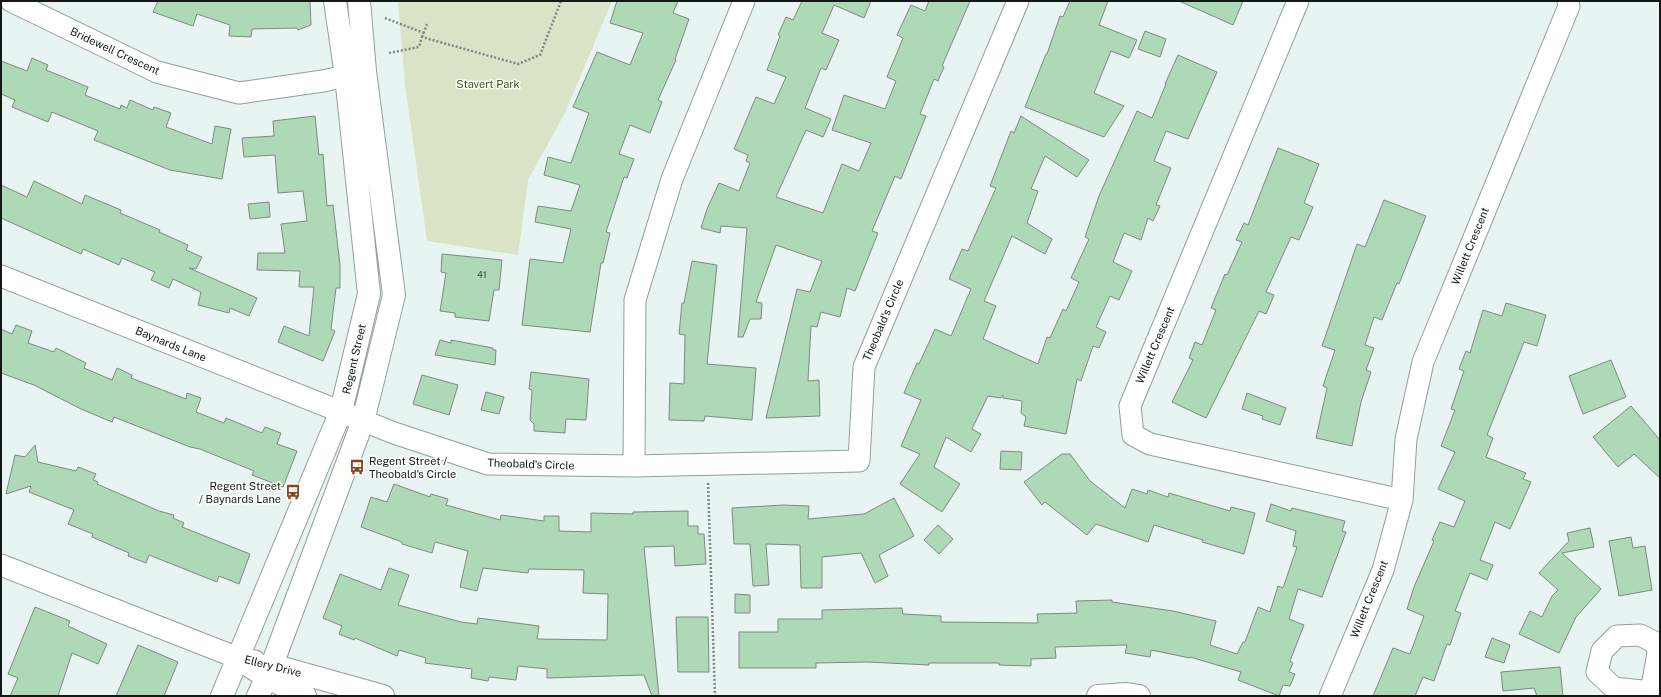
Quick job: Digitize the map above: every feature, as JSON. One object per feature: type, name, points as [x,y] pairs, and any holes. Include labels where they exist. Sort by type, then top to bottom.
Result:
[{"type":"street","name":"Bridewell Crescent","points":[[11,1],[157,72],[240,93],[323,81],[356,74]]},
{"type":"street","name":"Regent Street","points":[[265,679],[363,421],[394,295],[356,74],[335,1]]},
{"type":"street","name":"Regent Street","points":[[222,696],[342,411],[369,294],[356,74],[359,1]]},
{"type":"street","points":[[634,466],[635,300],[672,179],[744,1]]},
{"type":"street","name":"Theobald's Circle","points":[[342,411],[363,421],[488,464],[634,466],[859,461],[864,367],[1018,1]]},
{"type":"street","name":"Willett Crescent","points":[[1298,1],[1130,406],[1133,435],[1150,444],[1402,500]]},
{"type":"street","name":"Willett Crescent","points":[[1330,696],[1383,570],[1402,500],[1406,439],[1423,362],[1570,6],[1568,1]]},
{"type":"street","name":"Baynards Lane","points":[[1,276],[342,411]]},
{"type":"street","points":[[1,565],[238,658]]},
{"type":"street","name":"Ellery Drive","points":[[238,658],[265,679],[305,696]]},
{"type":"street","name":"Ellery Drive","points":[[265,679],[383,696]]},
{"type":"street","points":[[1098,696],[1127,694],[1139,696]]},
{"type":"path","points":[[422,37],[518,64],[540,55],[561,1]]},
{"type":"path","points":[[385,18],[424,33]]},
{"type":"path","points":[[389,53],[419,47],[427,24]]},
{"type":"path","points":[[708,464],[714,696]]},
{"type":"green space","name":"Stavert Park","points":[[398,1],[612,1],[565,113],[528,180],[518,255],[427,241],[405,85]]},
{"type":"building","points":[[158,1],[310,1],[311,25],[298,30],[297,28],[252,29],[251,37],[229,36],[230,25],[197,14],[193,26],[153,12]]},
{"type":"building","points":[[617,1],[678,1],[673,13],[689,19],[675,59],[676,60],[658,100],[662,102],[650,133],[630,125],[619,154],[634,159],[627,178],[624,177],[606,232],[610,233],[603,263],[601,263],[590,332],[522,325],[530,259],[563,263],[571,229],[535,222],[538,206],[571,211],[580,185],[544,175],[548,157],[571,163],[589,113],[573,107],[597,52],[630,65],[643,33],[610,23]]},
{"type":"building","points":[[802,1],[871,1],[864,18],[834,5],[822,33],[839,40],[826,70],[821,68],[805,108],[831,119],[823,137],[806,130],[776,197],[823,213],[842,164],[859,171],[871,143],[832,130],[844,95],[885,109],[896,81],[887,77],[903,38],[897,35],[911,5],[925,11],[929,1],[970,1],[942,66],[944,67],[938,81],[934,79],[920,114],[926,116],[901,179],[895,176],[872,231],[878,233],[855,291],[847,288],[840,317],[821,312],[817,327],[811,326],[808,381],[819,380],[820,416],[766,418],[797,289],[810,292],[822,261],[776,245],[756,302],[762,303],[761,319],[750,319],[743,337],[738,337],[747,228],[721,226],[720,233],[701,228],[707,209],[719,183],[739,191],[750,163],[746,161],[748,155],[734,149],[756,97],[774,104],[786,77],[767,70],[780,36],[778,35],[786,17],[793,20]]},
{"type":"building","points":[[1070,1],[1108,1],[1099,25],[1137,40],[1129,58],[1111,51],[1094,93],[1124,106],[1104,137],[1025,107],[1047,54],[1060,16],[1063,17]]},
{"type":"building","points":[[1179,1],[1243,1],[1233,25]]},
{"type":"building","points":[[1145,31],[1166,39],[1160,57],[1138,49]]},
{"type":"building","points":[[1178,55],[1217,72],[1188,139],[1166,131],[1154,161],[1171,168],[1156,205],[1160,206],[1153,221],[1148,218],[1141,240],[1124,233],[1113,262],[1132,271],[1119,300],[1110,296],[1096,327],[1106,332],[1099,348],[1093,346],[1081,381],[1077,379],[1066,434],[1024,426],[1026,417],[1021,413],[1022,401],[1003,398],[1003,395],[1001,398],[988,396],[972,429],[981,434],[971,452],[946,437],[934,467],[960,484],[942,512],[900,484],[920,454],[901,446],[921,400],[904,393],[917,363],[919,364],[935,329],[951,336],[971,289],[949,279],[962,249],[968,251],[996,188],[990,186],[1011,131],[1014,133],[1021,116],[1089,160],[1077,177],[1045,156],[1031,189],[1038,191],[1027,223],[1052,239],[1045,254],[1012,236],[984,301],[996,306],[983,339],[1038,364],[1047,337],[1050,338],[1063,309],[1066,311],[1079,282],[1071,278],[1089,239],[1085,237],[1099,196],[1137,111],[1152,118]]},
{"type":"building","points":[[32,58],[48,65],[46,70],[88,87],[85,95],[120,109],[121,105],[127,108],[130,100],[153,110],[154,107],[171,113],[166,127],[212,144],[215,126],[231,129],[222,179],[170,170],[94,140],[98,131],[52,112],[48,122],[12,107],[15,100],[1,94],[1,61],[27,71]]},
{"type":"building","points":[[315,116],[319,155],[323,154],[327,206],[333,205],[340,265],[340,288],[336,288],[331,329],[335,331],[323,361],[278,342],[284,326],[309,336],[314,287],[299,287],[300,271],[257,270],[258,253],[285,253],[281,224],[307,221],[303,191],[278,193],[275,155],[244,157],[242,138],[274,136],[273,121]]},
{"type":"building","points":[[1278,148],[1319,164],[1304,203],[1313,207],[1299,240],[1291,237],[1266,292],[1274,295],[1266,314],[1259,311],[1206,418],[1172,402],[1193,360],[1189,358],[1195,342],[1202,345],[1216,310],[1211,308],[1225,274],[1227,275],[1242,242],[1236,240],[1244,223],[1248,225]]},
{"type":"building","points":[[34,181],[82,204],[85,195],[121,210],[120,213],[160,230],[159,232],[188,245],[186,250],[202,257],[196,269],[189,268],[257,298],[249,316],[230,308],[229,313],[198,305],[201,292],[173,279],[169,288],[151,280],[155,272],[122,258],[119,265],[83,249],[81,254],[1,218],[1,185],[27,197]]},
{"type":"building","points":[[1384,200],[1426,216],[1399,284],[1397,283],[1382,320],[1374,317],[1365,345],[1374,348],[1366,370],[1371,372],[1361,402],[1352,446],[1316,438],[1327,388],[1323,386],[1335,350],[1322,346],[1357,244],[1365,247]]},
{"type":"building","points":[[269,202],[270,217],[250,219],[248,204]]},
{"type":"building","points":[[442,254],[502,260],[499,290],[494,290],[489,321],[455,317],[455,313],[440,311],[446,273],[441,272]]},
{"type":"building","points":[[692,261],[717,265],[707,364],[756,368],[752,420],[705,416],[704,421],[669,420],[670,383],[684,384],[685,335],[679,334],[682,303],[684,303]]},
{"type":"building","points":[[1506,303],[1546,315],[1537,346],[1524,342],[1487,435],[1493,438],[1486,457],[1526,473],[1523,479],[1531,482],[1510,529],[1495,522],[1480,560],[1493,565],[1487,580],[1470,573],[1455,611],[1461,613],[1450,645],[1447,644],[1434,681],[1423,677],[1415,696],[1373,696],[1393,648],[1410,654],[1424,616],[1407,609],[1414,587],[1434,541],[1432,540],[1440,522],[1454,527],[1465,501],[1438,489],[1455,452],[1441,446],[1455,410],[1451,409],[1464,371],[1459,369],[1466,351],[1470,353],[1483,310],[1502,316]]},
{"type":"building","points":[[16,325],[32,331],[28,343],[54,352],[56,348],[86,363],[84,368],[112,380],[117,368],[132,375],[131,378],[186,399],[187,393],[201,398],[196,412],[224,423],[226,418],[262,433],[265,427],[281,433],[277,444],[297,451],[283,487],[252,475],[254,471],[200,449],[190,447],[114,417],[112,422],[81,409],[34,385],[1,373],[1,329],[12,334]]},
{"type":"building","points":[[440,340],[451,343],[451,340],[493,348],[493,350],[496,350],[495,365],[435,355]]},
{"type":"building","points":[[1611,360],[1626,397],[1583,414],[1569,376]]},
{"type":"building","points":[[531,372],[589,379],[586,420],[566,419],[565,433],[534,431],[534,424],[530,420],[532,390],[529,389]]},
{"type":"building","points":[[422,375],[458,385],[449,415],[413,404]]},
{"type":"building","points":[[486,392],[504,397],[499,414],[481,410]]},
{"type":"building","points":[[1247,393],[1286,408],[1280,425],[1262,419],[1263,416],[1242,409]]},
{"type":"building","points":[[1631,406],[1660,440],[1660,478],[1634,454],[1618,467],[1593,437]]},
{"type":"building","points":[[35,445],[38,462],[76,471],[78,467],[96,474],[93,480],[98,482],[97,484],[159,511],[174,515],[173,518],[184,523],[182,527],[250,554],[239,584],[219,576],[217,582],[149,555],[146,563],[128,556],[129,553],[92,537],[93,534],[68,524],[74,510],[29,492],[31,486],[6,494],[15,455],[25,457]]},
{"type":"building","points":[[1001,451],[1022,452],[1021,470],[1000,469]]},
{"type":"building","points":[[1062,454],[1070,454],[1090,481],[1125,508],[1132,489],[1147,494],[1148,490],[1168,497],[1169,493],[1230,511],[1231,507],[1255,513],[1244,554],[1202,542],[1203,540],[1154,525],[1148,542],[1096,524],[1087,535],[1045,502],[1042,505],[1024,482]]},
{"type":"building","points":[[394,484],[430,497],[431,494],[448,499],[446,505],[500,520],[501,515],[544,521],[544,516],[559,516],[559,531],[591,532],[591,513],[633,514],[633,512],[688,511],[688,526],[698,526],[698,534],[704,534],[706,564],[675,566],[674,546],[644,547],[659,696],[652,696],[644,675],[547,678],[547,669],[518,666],[516,680],[489,677],[488,681],[471,678],[472,669],[425,663],[426,658],[399,650],[397,656],[355,638],[354,640],[339,634],[342,626],[323,618],[340,574],[381,590],[389,568],[409,575],[398,605],[461,622],[477,624],[478,618],[539,626],[537,639],[607,640],[608,594],[583,593],[584,570],[529,569],[528,573],[483,568],[477,591],[460,587],[468,551],[435,542],[432,553],[402,544],[402,542],[361,527],[371,497],[387,502]]},
{"type":"building","points":[[894,498],[914,536],[879,555],[888,576],[875,583],[861,553],[822,557],[822,588],[801,588],[800,545],[766,544],[769,585],[753,586],[750,544],[734,544],[732,508],[783,505],[809,506],[808,519],[864,514]]},
{"type":"building","points":[[1271,504],[1291,511],[1292,508],[1345,521],[1342,531],[1346,532],[1322,597],[1298,589],[1289,619],[1304,625],[1290,661],[1293,663],[1289,672],[1295,674],[1290,686],[1283,685],[1279,696],[1238,680],[1241,672],[1190,657],[1151,650],[1150,657],[1125,653],[1127,645],[1055,647],[1056,658],[1031,659],[1031,666],[999,665],[999,663],[929,663],[929,665],[867,662],[816,663],[816,668],[739,668],[739,632],[778,632],[778,619],[822,619],[822,610],[902,608],[903,614],[941,616],[941,622],[1038,623],[1037,614],[1077,613],[1076,601],[1112,600],[1112,602],[1173,611],[1216,621],[1210,645],[1237,654],[1243,642],[1245,642],[1258,607],[1270,612],[1278,586],[1283,588],[1297,547],[1293,546],[1296,531],[1266,521]]},
{"type":"building","points":[[938,525],[953,539],[939,554],[924,540]]},
{"type":"building","points":[[1590,528],[1594,547],[1562,553],[1601,589],[1576,617],[1559,653],[1519,634],[1530,611],[1542,617],[1552,596],[1558,590],[1539,573],[1569,541],[1567,533]]},
{"type":"building","points":[[1631,537],[1633,548],[1645,546],[1652,590],[1619,596],[1609,541]]},
{"type":"building","points":[[735,594],[750,595],[750,613],[735,613]]},
{"type":"building","points":[[35,607],[70,621],[68,626],[107,644],[98,664],[72,653],[58,696],[10,696],[18,678],[8,674]]},
{"type":"building","points":[[676,617],[708,617],[709,672],[678,672]]},
{"type":"building","points":[[1492,638],[1510,645],[1504,663],[1485,657]]},
{"type":"building","points":[[138,645],[178,662],[164,696],[116,696]]},
{"type":"building","points":[[1560,667],[1563,696],[1537,696],[1534,688],[1503,691],[1501,672]]},
{"type":"place","name":"Regent Street / Theobald's Circle","points":[[357,467]]},
{"type":"place","name":"Regent Street / Baynards Lane","points":[[293,492]]}]
